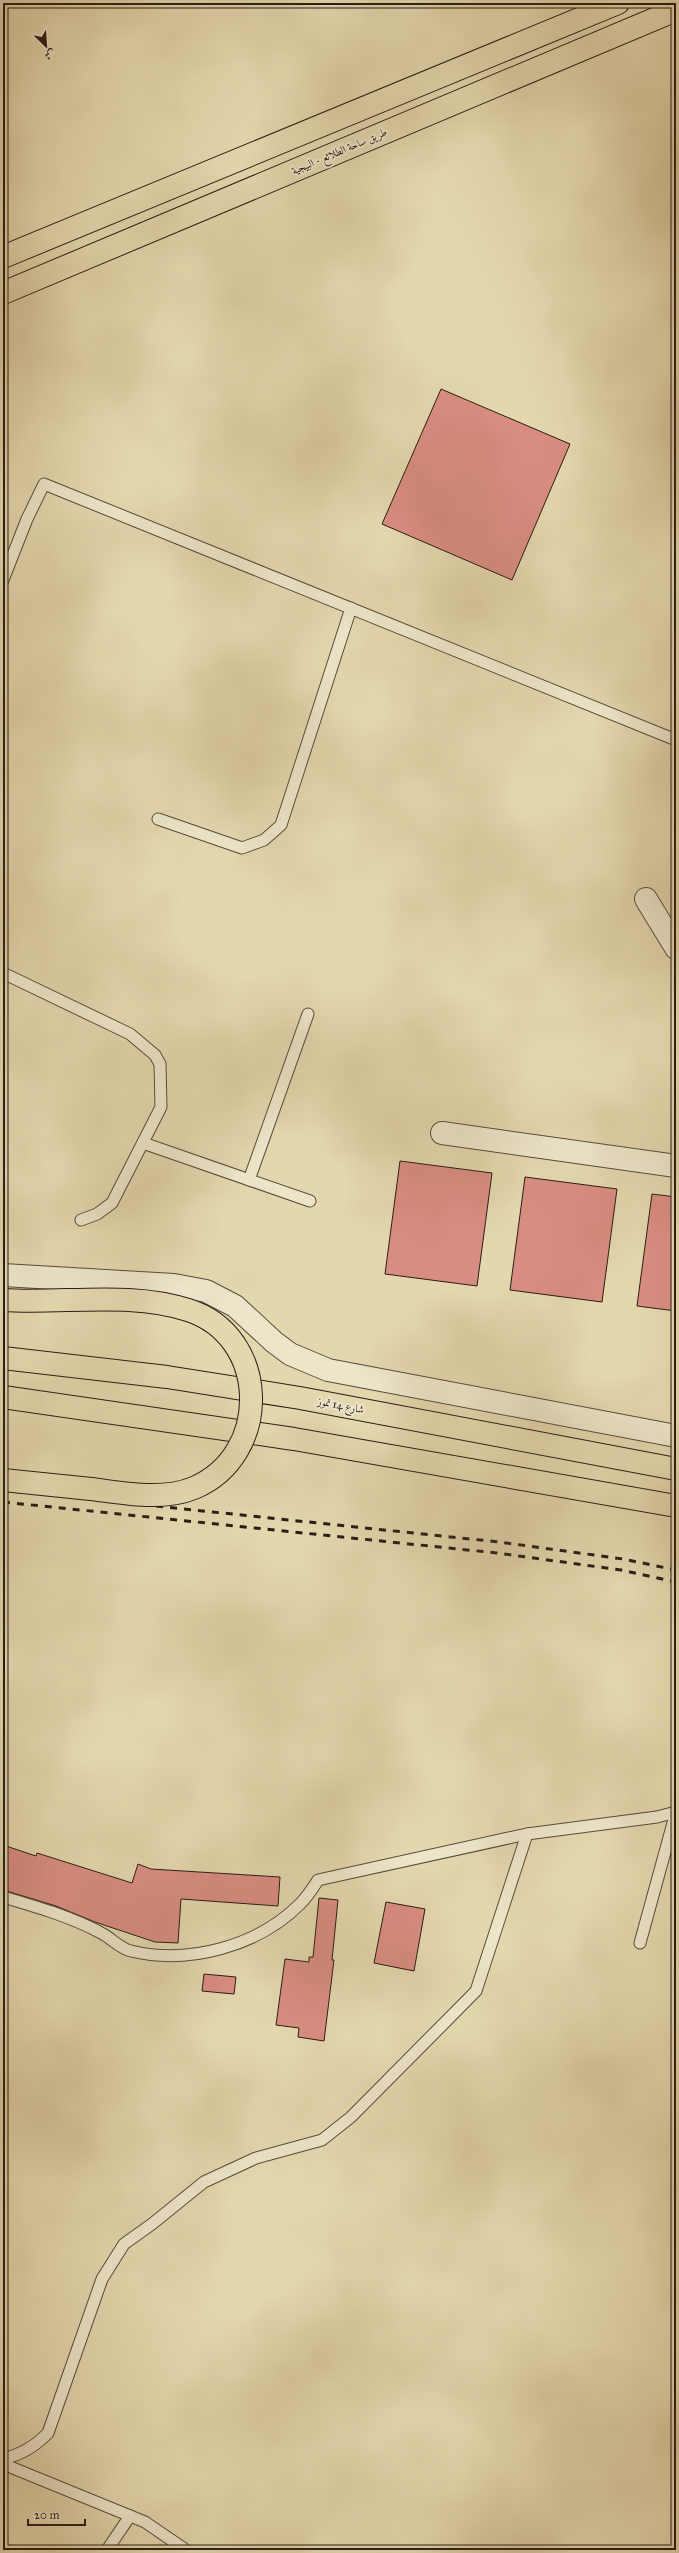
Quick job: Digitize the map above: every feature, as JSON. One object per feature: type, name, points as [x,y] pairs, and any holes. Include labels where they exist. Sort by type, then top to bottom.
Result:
[{"type":"main road","points":[[3,257],[618,3]]},
{"type":"main road","name":"طريق ساحة الطلائع - البيجية","points":[[3,293],[676,10]]},
{"type":"main road","points":[[3,1300],[110,1301],[156,1304],[190,1310],[222,1330],[234,1344],[244,1360],[250,1378],[252,1397],[251,1416],[246,1434],[237,1451],[225,1466],[211,1478],[194,1488],[176,1493],[138,1494],[3,1480]]},
{"type":"main road","points":[[3,1310],[110,1301]]},
{"type":"main road","points":[[3,1345],[56,1360],[117,1371]]},
{"type":"main road","name":"شارع 14 تموز","points":[[3,1358],[117,1371],[300,1398],[676,1469]]},
{"type":"main road","points":[[3,1398],[294,1439],[676,1506]]},
{"type":"street","points":[[646,899],[676,948]]},
{"type":"street","points":[[442,1133],[676,1166]]},
{"type":"street","points":[[3,1275],[190,1287],[216,1295],[235,1306],[274,1342],[290,1354],[328,1370],[676,1436]]},
{"type":"lane","points":[[3,580],[27,519],[44,484],[676,740]]},
{"type":"lane","points":[[158,819],[242,848],[264,840],[281,825],[351,608]]},
{"type":"lane","points":[[3,973],[130,1034],[156,1055],[160,1070],[161,1107],[112,1203],[97,1214],[81,1220]]},
{"type":"lane","points":[[249,1180],[308,1014]]},
{"type":"lane","points":[[143,1143],[310,1201]]},
{"type":"lane","points":[[3,1897],[50,1912],[90,1928],[130,1951],[170,1957],[235,1946],[269,1928],[300,1904],[318,1880],[527,1834],[592,1827],[676,1811],[640,1943]]},
{"type":"lane","points":[[3,2459],[18,2455],[34,2447],[48,2433],[102,2279],[124,2244],[152,2224],[204,2182],[256,2158],[322,2140],[351,2118],[476,1991],[527,1834]]},
{"type":"lane","points":[[3,2464],[145,2522],[186,2550]]},
{"type":"lane","points":[[107,2550],[130,2516]]},
{"type":"building","points":[[441,389],[570,444],[512,580],[382,524]]},
{"type":"building","points":[[400,1161],[492,1173],[477,1286],[385,1274]]},
{"type":"building","points":[[525,1177],[617,1189],[602,1302],[510,1290]]},
{"type":"building","points":[[652,1194],[676,1197],[676,1311],[637,1306]]},
{"type":"building","points":[[3,1845],[36,1856],[37,1853],[132,1883],[138,1864],[151,1869],[280,1877],[278,1906],[181,1899],[178,1943],[155,1942],[95,1922],[56,1906],[3,1890]]},
{"type":"building","points":[[319,1898],[338,1900],[332,1960],[334,1960],[324,2041],[298,2037],[299,2028],[276,2025],[285,1959],[309,1962],[309,1957],[313,1957]]},
{"type":"building","points":[[386,1902],[425,1909],[414,1971],[374,1963]]},
{"type":"building","points":[[204,1974],[236,1977],[234,1994],[202,1991]]},
{"type":"railway","points":[[3,1490],[499,1542],[623,1559],[676,1570]]},
{"type":"railway","points":[[3,1502],[497,1553],[621,1570],[676,1582]]}]
